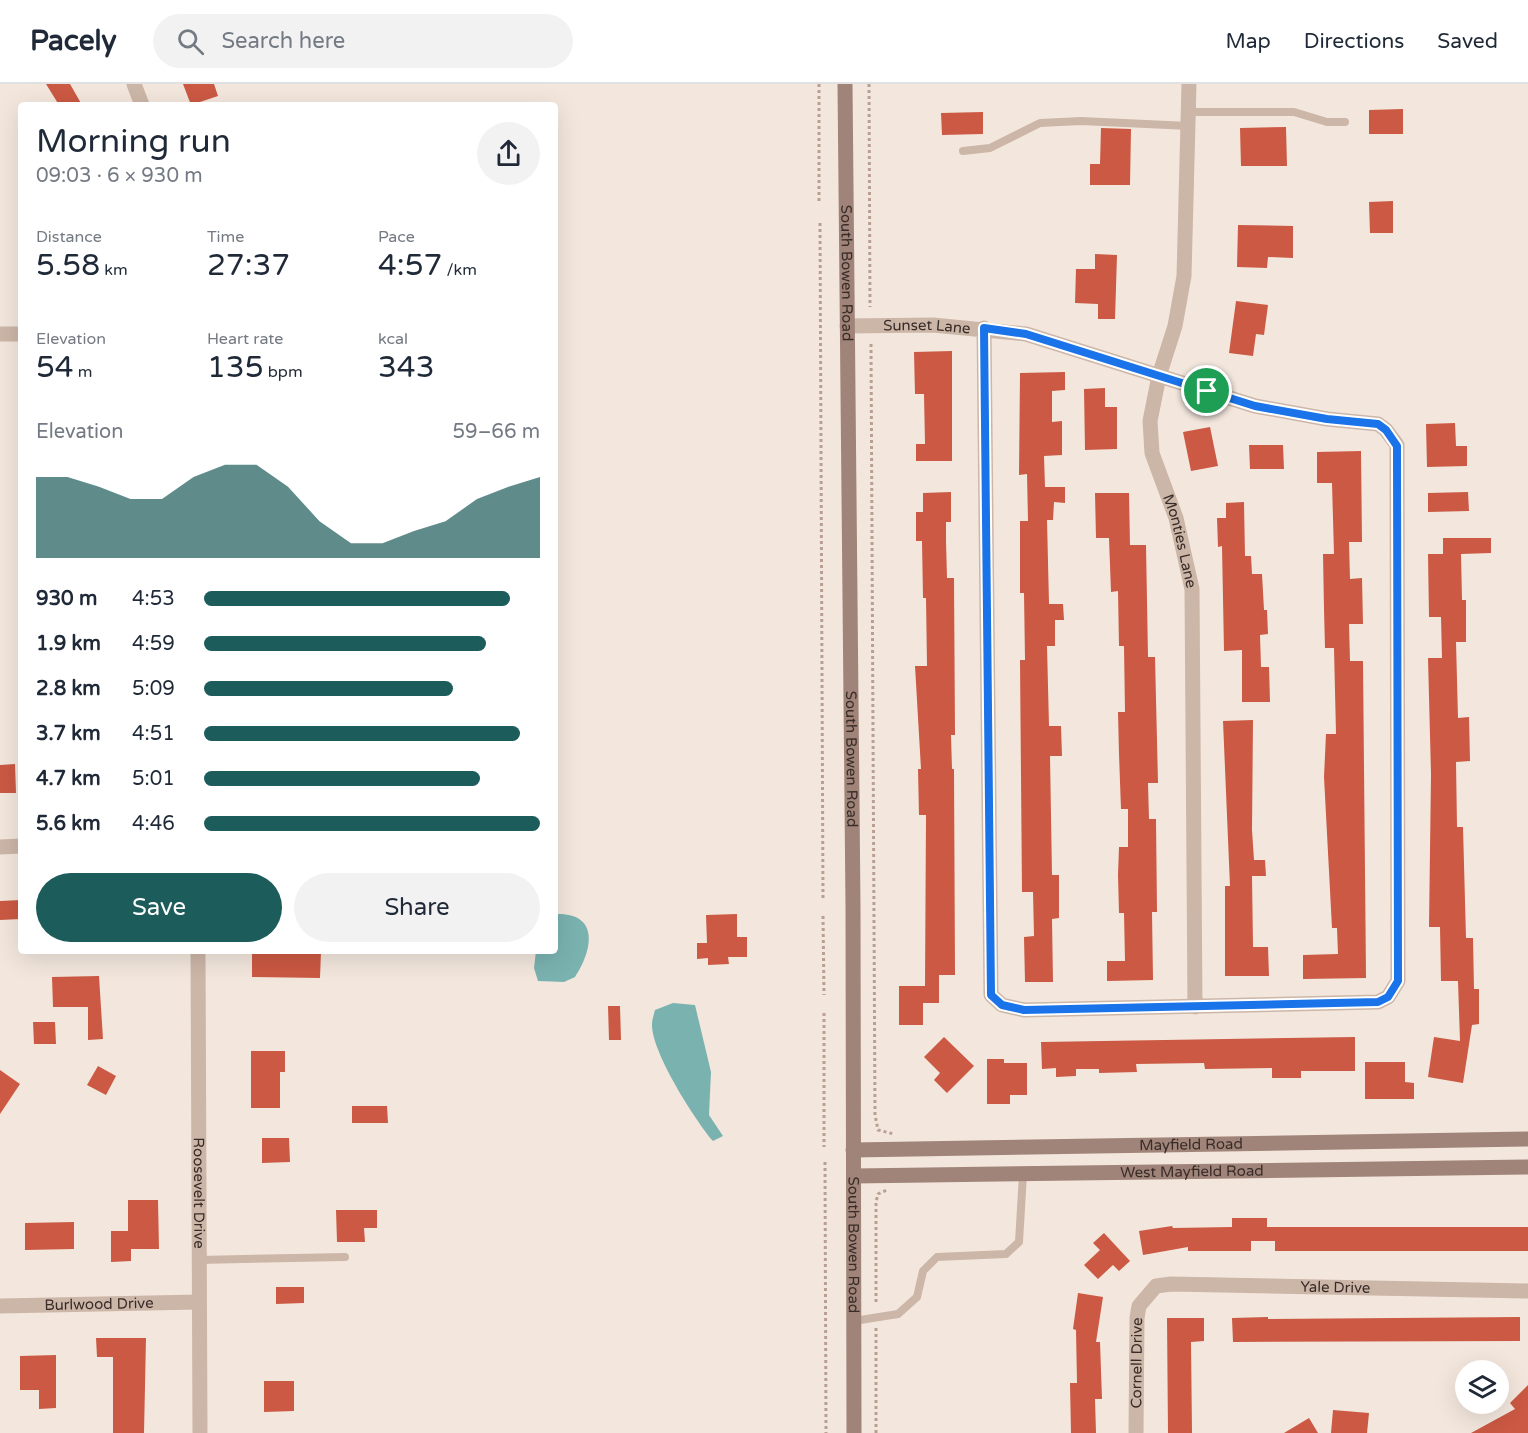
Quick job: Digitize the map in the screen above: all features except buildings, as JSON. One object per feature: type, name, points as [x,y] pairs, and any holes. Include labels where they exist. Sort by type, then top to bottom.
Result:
[{"type":"main road","name":"South Bowen Road","points":[[845,84],[854,1433]]},
{"type":"main road","name":"Mayfield Road","points":[[853,1150],[1528,1139]]},
{"type":"main road","name":"West Mayfield Road","points":[[854,1176],[1528,1167]]},
{"type":"street","points":[[134,84],[141,102]]},
{"type":"street","name":"Monties Lane","points":[[1189,84],[1184,276],[1175,326],[1159,376],[1150,421],[1152,453],[1176,518],[1192,589],[1195,1007]]},
{"type":"street","name":"Sunset Lane","points":[[847,326],[933,325],[984,328],[1026,334],[1255,406],[1327,419],[1378,424],[1386,430],[1397,446],[1398,981],[1388,997],[1378,1002],[1195,1007]]},
{"type":"street","points":[[984,328],[991,995],[1002,1005],[1024,1010],[1195,1007]]},
{"type":"street","points":[[0,334],[18,334]]},
{"type":"street","points":[[0,847],[18,846]]},
{"type":"street","name":"Roosevelt Drive","points":[[198,954],[200,1433]]},
{"type":"street","name":"Yale Drive","points":[[1146,1296],[1156,1286],[1171,1284],[1528,1291]]},
{"type":"street","name":"Cornell Drive","points":[[1136,1433],[1137,1318],[1139,1306],[1146,1296]]},
{"type":"street","name":"Burlwood Drive","points":[[0,1306],[199,1302]]},
{"type":"lane","points":[[963,152],[990,148],[1040,123],[1189,119],[1294,112],[1327,123],[1345,122]]},
{"type":"lane","points":[[854,1321],[898,1314],[917,1297],[922,1271],[937,1257],[1006,1254],[1019,1242],[1023,1174]]},
{"type":"lane","points":[[198,1260],[345,1257]]},
{"type":"path","points":[[819,84],[819,202]]},
{"type":"path","points":[[869,84],[870,307]]},
{"type":"path","points":[[820,223],[823,900]]},
{"type":"path","points":[[871,344],[875,1115],[878,1130]]},
{"type":"path","points":[[823,916],[824,995]]},
{"type":"path","points":[[824,1013],[824,1147]]},
{"type":"path","points":[[825,1162],[826,1433]]},
{"type":"path","points":[[876,1302],[878,1194]]},
{"type":"path","points":[[876,1328],[876,1433]]},
{"type":"water","points":[[558,914],[580,919],[589,935],[586,955],[575,977],[564,982],[538,981],[534,968],[536,954],[558,954]]},
{"type":"water","points":[[673,1003],[695,1005],[711,1072],[709,1115],[723,1136],[713,1141],[675,1085],[654,1036],[652,1024],[655,1010]]},
{"type":"route","points":[[984,328],[1026,334],[1207,391],[1278,411],[1378,424],[1393,437],[1397,446],[1398,986],[1388,997],[1378,1002],[1024,1010],[1002,1005],[991,995],[990,986],[984,328]]}]
